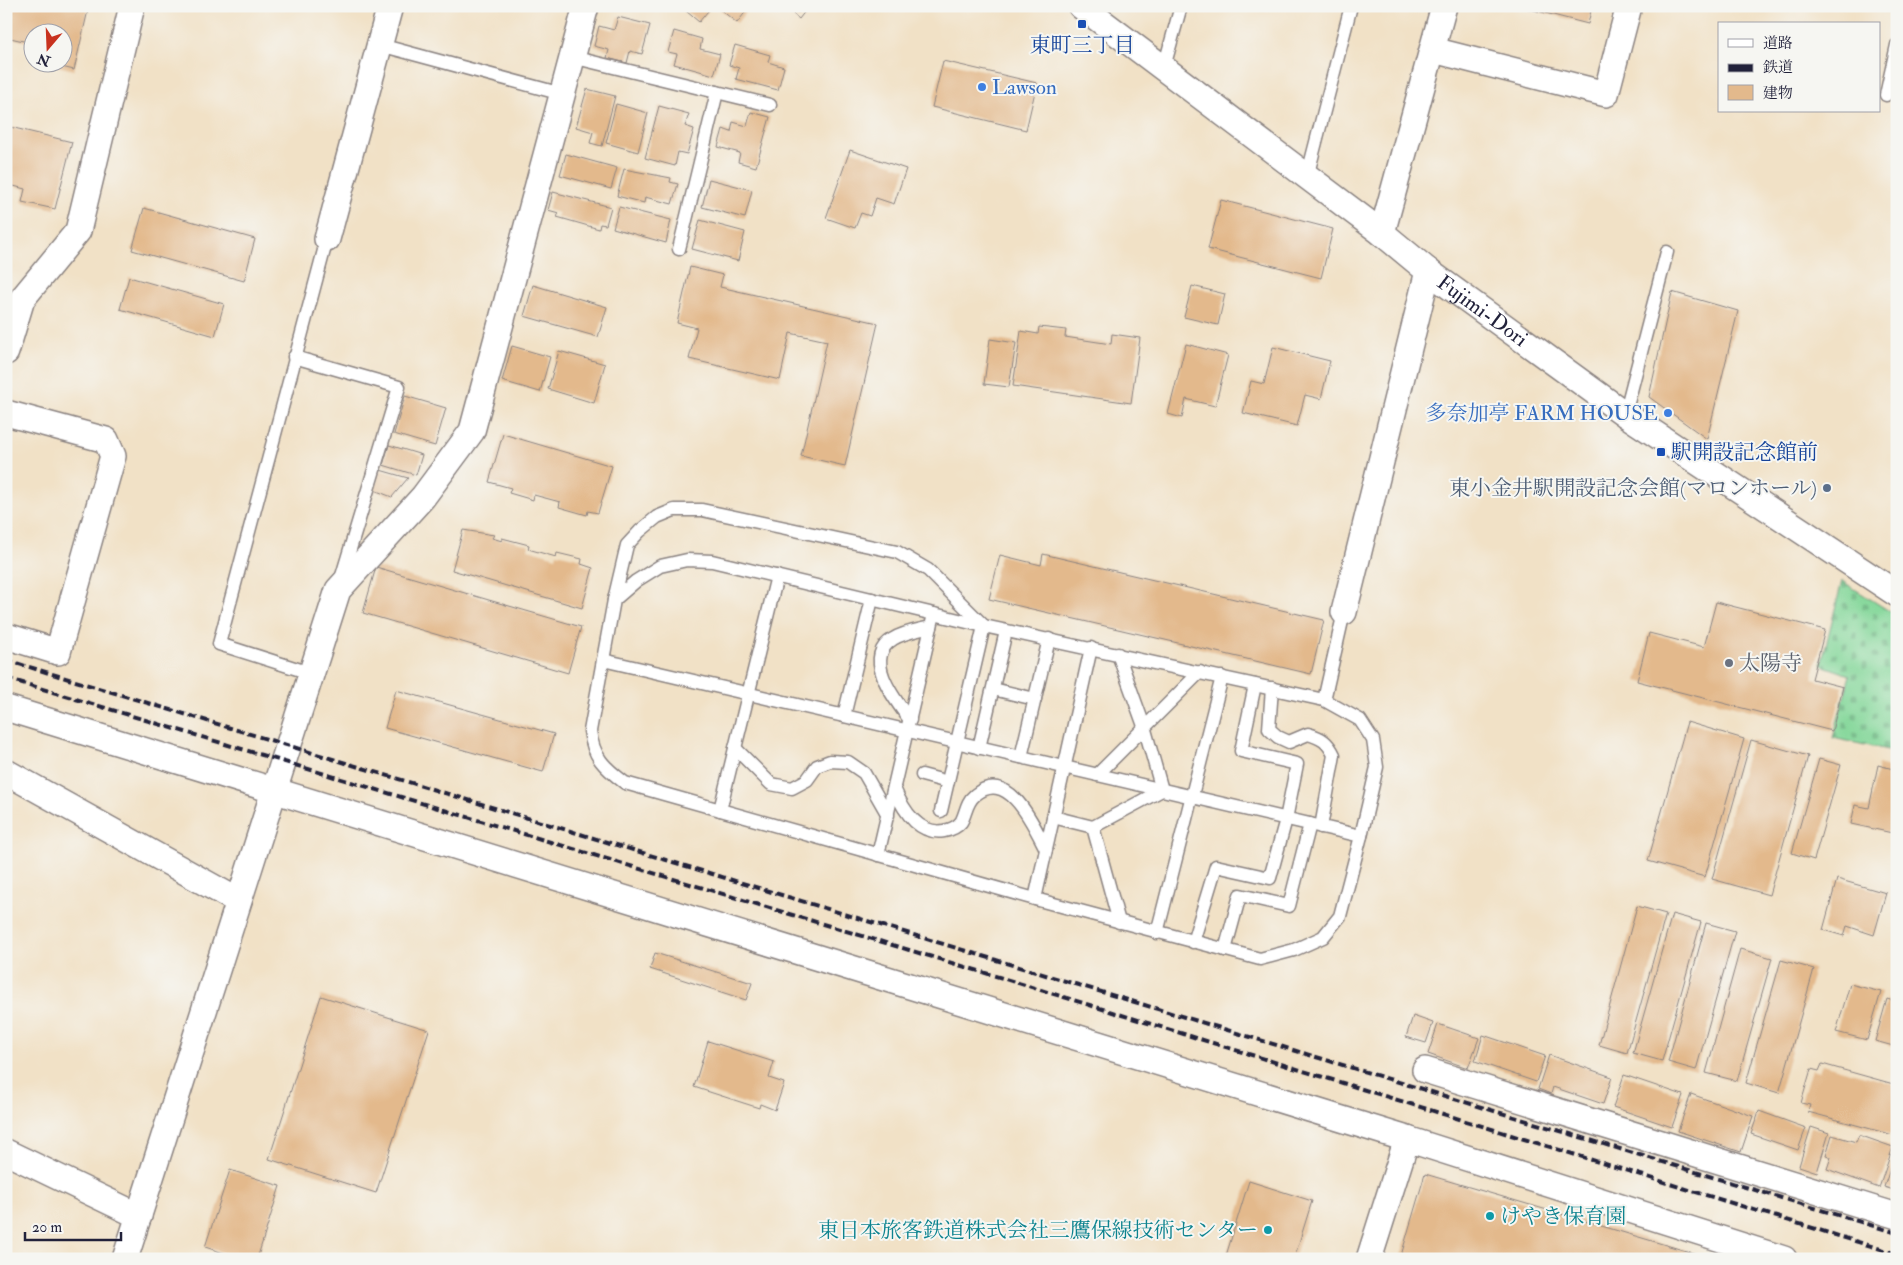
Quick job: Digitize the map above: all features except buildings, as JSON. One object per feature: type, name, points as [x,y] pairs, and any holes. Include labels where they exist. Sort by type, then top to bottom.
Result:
[{"type":"street","points":[[6,352],[22,298],[78,232],[132,6]]},
{"type":"street","points":[[327,239],[390,6]]},
{"type":"street","points":[[125,1259],[338,590],[423,497],[472,431],[586,6]]},
{"type":"street","name":"Fujimi-Dori","points":[[1081,6],[1382,233],[1428,271],[1625,414],[1897,594]]},
{"type":"street","points":[[1382,233],[1444,6]]},
{"type":"street","points":[[1433,50],[1606,94],[1629,6]]},
{"type":"street","points":[[1344,612],[1428,271]]},
{"type":"street","points":[[6,413],[106,440],[113,456],[58,652],[6,636]]},
{"type":"street","points":[[6,708],[1407,1139],[1784,1259]]},
{"type":"street","points":[[6,772],[238,901]]},
{"type":"street","points":[[1425,1070],[1897,1216]]},
{"type":"street","points":[[1369,1259],[1407,1139]]},
{"type":"street","points":[[6,1152],[140,1216]]},
{"type":"lane","points":[[1164,68],[1181,6]]},
{"type":"lane","points":[[1307,177],[1351,6]]},
{"type":"lane","points":[[380,45],[562,94]]},
{"type":"lane","points":[[1886,95],[1897,46]]},
{"type":"lane","points":[[572,57],[770,105]]},
{"type":"lane","points":[[679,249],[716,92]]},
{"type":"lane","points":[[310,673],[219,644],[327,239]]},
{"type":"lane","points":[[1625,414],[1666,252]]},
{"type":"lane","points":[[294,357],[399,387],[338,590]]},
{"type":"lane","points":[[614,600],[636,581],[660,566],[687,560],[712,560],[984,626],[1324,700],[1360,720],[1373,740],[1377,767],[1340,916],[1323,937],[1294,950],[1260,959],[1157,933],[625,783],[606,768],[592,749],[590,731],[614,600],[626,545],[657,517],[674,510],[702,510],[897,552],[928,570],[984,626]]},
{"type":"lane","points":[[720,810],[747,694],[778,576]]},
{"type":"lane","points":[[844,716],[872,599]]},
{"type":"lane","points":[[1324,700],[1344,612]]},
{"type":"lane","points":[[878,855],[934,614]]},
{"type":"lane","points":[[941,811],[984,626]]},
{"type":"lane","points":[[908,726],[890,694],[879,667],[882,652],[892,639],[931,628]]},
{"type":"lane","points":[[979,748],[1006,631]]},
{"type":"lane","points":[[1021,758],[1049,639]]},
{"type":"lane","points":[[1035,899],[1091,648]]},
{"type":"lane","points":[[1118,654],[1144,726],[1162,790]]},
{"type":"lane","points":[[603,660],[844,716],[908,726],[957,743],[1361,836]]},
{"type":"lane","points":[[1097,775],[1200,672]]},
{"type":"lane","points":[[1157,933],[1190,796],[1222,677]]},
{"type":"lane","points":[[1193,942],[1216,866],[1270,878],[1286,819],[1297,764],[1241,750],[1255,685]]},
{"type":"lane","points":[[1225,950],[1240,895],[1289,906],[1316,825],[1334,755],[1329,745],[1321,738],[1308,734],[1289,742],[1278,737],[1269,729],[1272,688]]},
{"type":"lane","points":[[993,689],[1035,699]]},
{"type":"lane","points":[[735,748],[771,784],[792,788],[807,780],[817,766],[830,761],[848,762],[864,774],[888,814]]},
{"type":"lane","points":[[922,775],[948,782]]},
{"type":"lane","points":[[894,788],[900,804],[918,826],[932,833],[950,830],[960,824],[967,805],[975,795],[989,788],[1005,791],[1024,806],[1046,848]]},
{"type":"lane","points":[[1053,817],[1093,827],[1162,790]]},
{"type":"lane","points":[[1093,827],[1119,922]]},
{"type":"green space","points":[[1842,581],[1897,616],[1897,752],[1833,738],[1850,675],[1821,665]]},
{"type":"railway","points":[[6,660],[1897,1233]]},
{"type":"railway","points":[[6,678],[1002,978],[1897,1254]]},
{"type":"place","name":"東町三丁目","points":[[1082,24]]},
{"type":"place","name":"Lawson","points":[[982,87]]},
{"type":"place","name":"多奈加亭 FARM HOUSE","points":[[1668,413]]},
{"type":"place","name":"駅開設記念館前","points":[[1661,452]]},
{"type":"place","name":"東小金井駅開設記念会館(マロンホール)","points":[[1827,488]]},
{"type":"place","name":"太陽寺","points":[[1729,663]]},
{"type":"place","name":"けやき保育園","points":[[1490,1216]]},
{"type":"place","name":"東日本旅客鉄道株式会社三鷹保線技術センター","points":[[1268,1230]]}]
